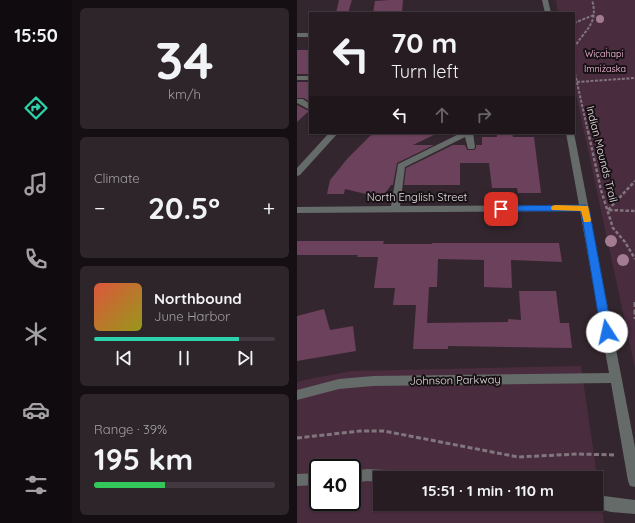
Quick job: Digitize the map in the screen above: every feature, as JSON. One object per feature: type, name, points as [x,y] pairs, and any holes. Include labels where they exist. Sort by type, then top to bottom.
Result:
[{"type":"street","points":[[545,0],[547,12]]},
{"type":"street","points":[[297,35],[309,35]]},
{"type":"street","points":[[297,78],[309,78]]},
{"type":"street","points":[[300,101],[309,107]]},
{"type":"street","points":[[297,173],[333,134]]},
{"type":"street","points":[[395,209],[401,166],[466,134]]},
{"type":"street","points":[[468,134],[471,147]]},
{"type":"street","points":[[570,134],[635,481]]},
{"type":"street","name":"North English Street","points":[[297,210],[585,208]]},
{"type":"street","name":"Johnson Parkway","points":[[297,395],[339,384],[373,381],[615,378]]},
{"type":"street","points":[[361,476],[373,475]]},
{"type":"street","points":[[297,480],[309,479]]},
{"type":"street","points":[[603,504],[611,506],[635,506]]},
{"type":"path","points":[[575,46],[589,29],[594,15],[594,6],[591,0]]},
{"type":"path","points":[[575,23],[594,15]]},
{"type":"path","name":"Indian Mounds Trail","points":[[575,73],[601,190],[613,228],[625,242],[635,259]]},
{"type":"path","points":[[577,82],[635,78]]},
{"type":"path","points":[[608,210],[635,182]]},
{"type":"path","points":[[608,210],[635,211]]},
{"type":"path","points":[[635,302],[635,319]]},
{"type":"path","points":[[297,438],[361,431],[384,431],[518,456],[578,454],[611,455]]},
{"type":"green space","name":"Wic̣aḣapi","points":[[556,0],[635,0],[635,368],[575,90],[575,12],[558,12]]},
{"type":"green space","points":[[581,366],[596,471],[373,471],[373,511],[602,511],[604,523],[297,523],[297,382],[352,371]]},
{"type":"building","points":[[339,0],[352,0],[348,12],[336,12]]},
{"type":"building","points":[[403,0],[402,12],[373,12],[375,1]]},
{"type":"building","points":[[297,50],[309,50],[309,74],[297,74]]},
{"type":"building","points":[[297,82],[309,82],[309,101],[304,98],[297,98]]},
{"type":"building","points":[[297,105],[309,111],[297,122]]},
{"type":"building","points":[[373,134],[436,134],[413,145],[434,145],[397,163],[393,185],[391,185],[382,198],[345,189],[344,194],[327,194],[330,180],[348,158]]},
{"type":"building","points":[[497,134],[512,134],[513,137],[534,137],[541,193],[518,193],[517,188],[492,188],[489,163],[460,163],[460,185],[404,185],[406,168],[453,145],[465,145],[467,150],[474,150],[476,145],[482,145],[482,137],[497,137]]},
{"type":"building","points":[[297,241],[384,241],[383,244],[559,243],[562,262],[511,260],[512,288],[484,287],[484,260],[438,259],[437,287],[429,287],[427,323],[508,322],[508,319],[521,320],[519,291],[556,291],[560,323],[569,323],[572,348],[448,346],[448,349],[413,349],[416,305],[393,305],[395,288],[374,288],[378,257],[357,257],[358,255],[297,255]]},
{"type":"building","points":[[324,309],[330,330],[353,326],[356,351],[297,361],[297,316]]},
{"type":"slow traffic","points":[[555,208],[585,208],[587,220]]},
{"type":"route","points":[[501,209],[585,208],[607,332]]},
{"type":"park label","name":"Imniżaska","points":[[605,68]]}]
